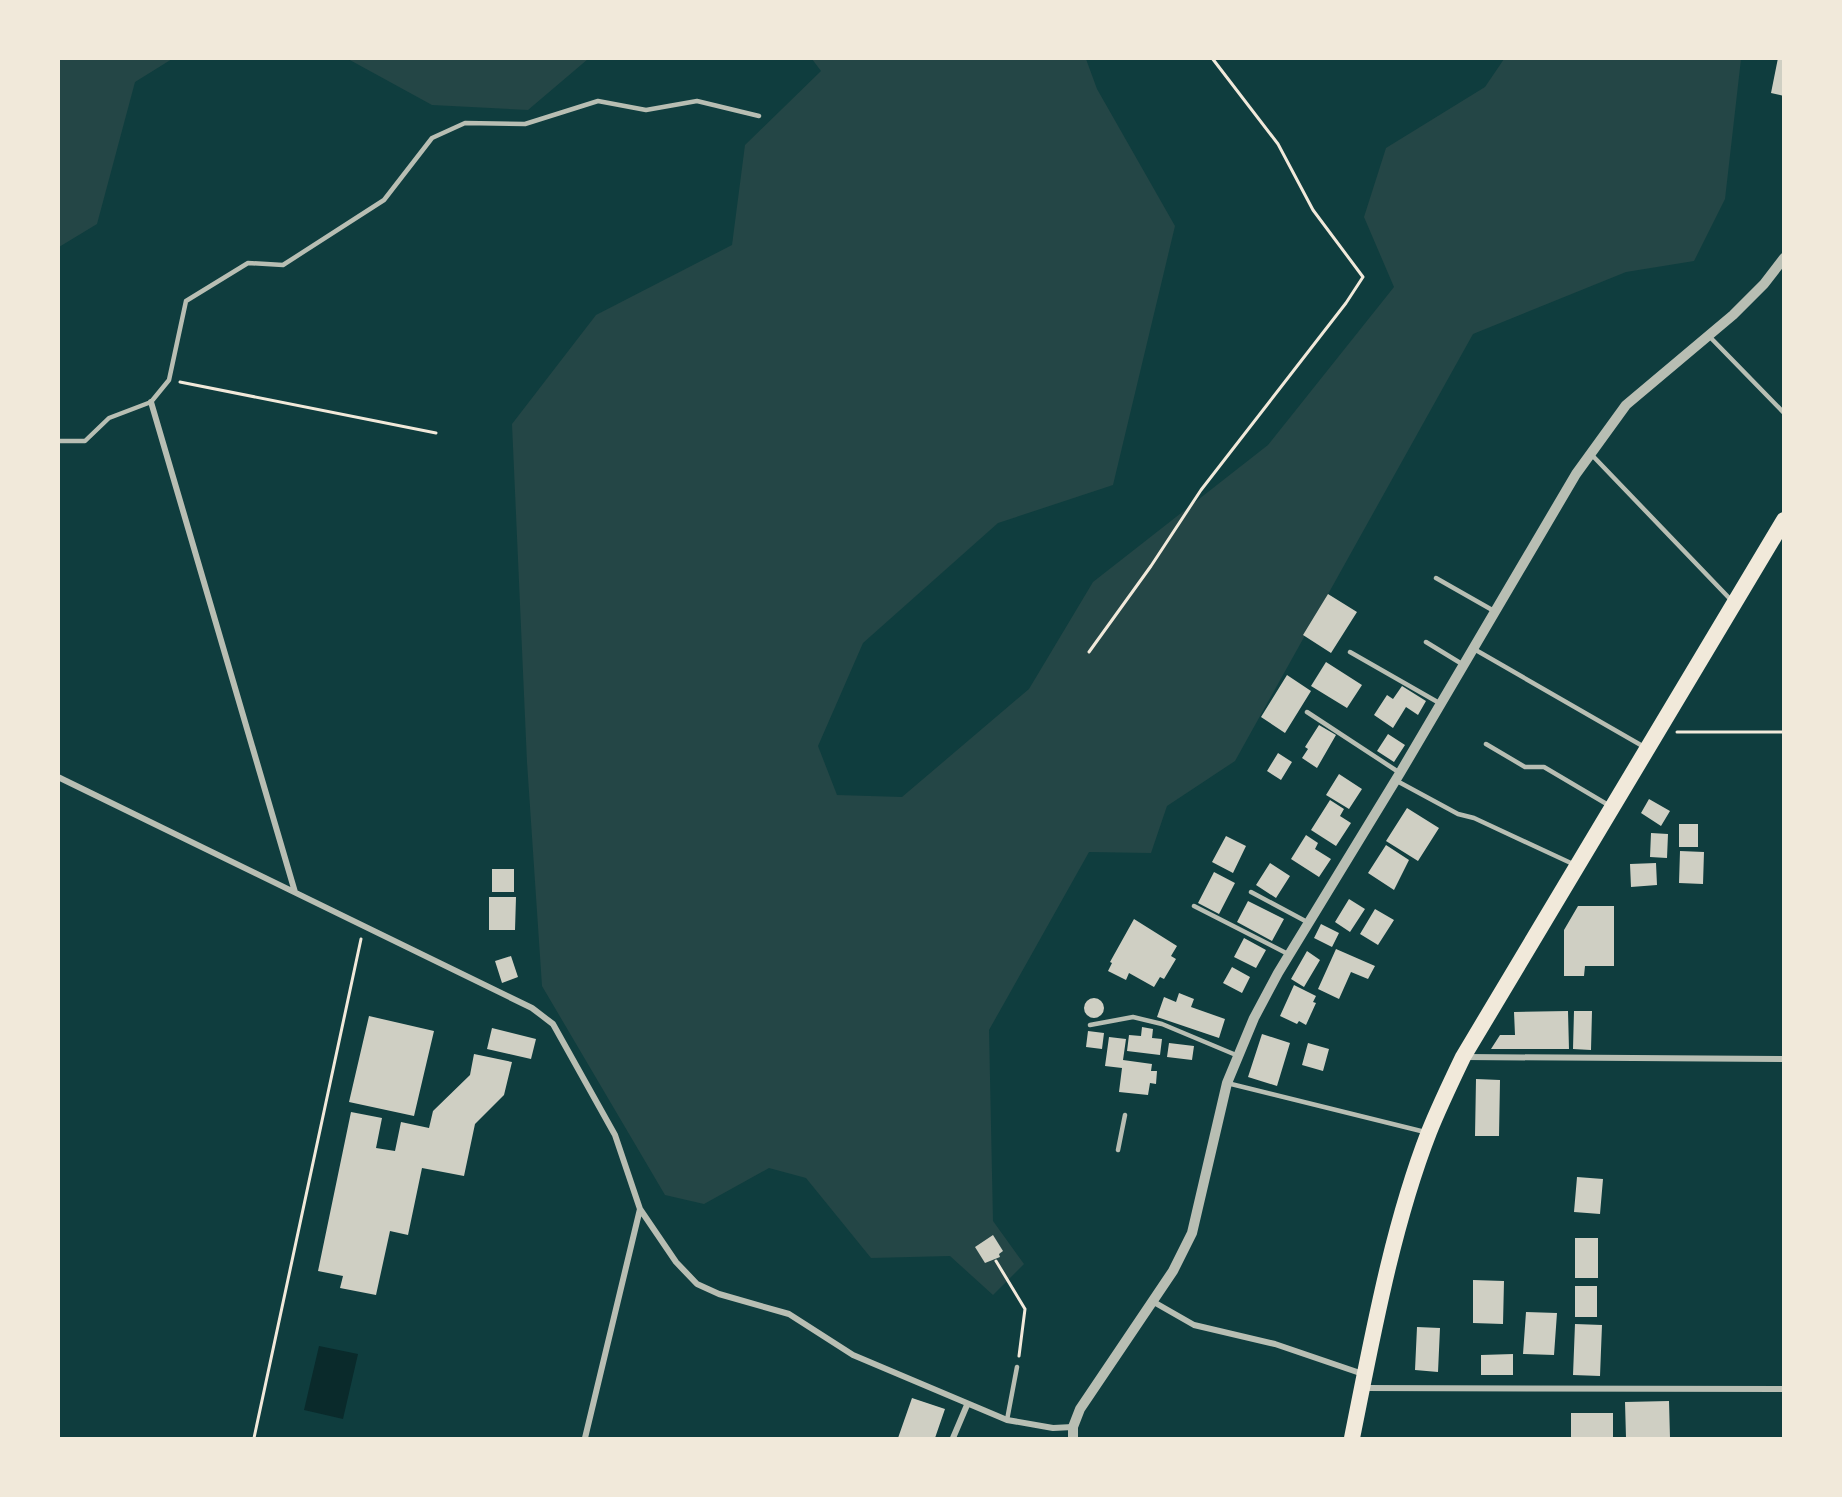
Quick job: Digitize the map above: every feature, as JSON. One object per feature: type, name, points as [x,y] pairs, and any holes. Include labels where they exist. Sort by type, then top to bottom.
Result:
[{"type":"highway","points":[[1352,1438],[1390,1264],[1429,1133],[1463,1057],[1784,520]]},
{"type":"street","points":[[1073,1438],[1073,1426],[1080,1409],[1173,1270],[1192,1233],[1227,1083],[1236,1055],[1289,955],[1590,453],[1626,405],[1764,284],[1784,258]]},
{"type":"street","points":[[151,402],[295,892]]},
{"type":"street","points":[[58,777],[532,1008],[553,1024],[615,1135],[640,1209],[676,1262],[697,1284],[719,1294],[789,1314],[853,1354],[967,1405],[1007,1420],[1053,1428],[1073,1426]]},
{"type":"street","points":[[1463,1057],[1784,1059]]},
{"type":"street","points":[[585,1438],[640,1209]]},
{"type":"street","points":[[1152,1301],[1194,1325],[1275,1344],[1364,1382],[1784,1389]]},
{"type":"street","points":[[953,1438],[967,1405]]},
{"type":"lane","points":[[58,441],[84,441],[109,418],[151,402],[169,380],[186,300],[248,263],[283,266],[384,200],[432,138],[465,123],[525,124],[598,101],[646,110],[697,101],[759,116]]},
{"type":"lane","points":[[1708,335],[1784,413]]},
{"type":"lane","points":[[1590,453],[1734,603]]},
{"type":"lane","points":[[1437,578],[1496,612]]},
{"type":"lane","points":[[1426,642],[1464,665]]},
{"type":"lane","points":[[1474,649],[1646,748]]},
{"type":"lane","points":[[1350,652],[1441,704]]},
{"type":"lane","points":[[1307,712],[1398,776],[1458,814],[1474,818],[1576,865]]},
{"type":"lane","points":[[1486,744],[1525,767],[1544,766],[1611,806]]},
{"type":"lane","points":[[1251,892],[1308,924]]},
{"type":"lane","points":[[1194,906],[1289,955]]},
{"type":"lane","points":[[1090,1025],[1132,1017],[1162,1024],[1236,1055]]},
{"type":"lane","points":[[1227,1083],[1429,1133]]},
{"type":"lane","points":[[1118,1150],[1125,1115]]},
{"type":"lane","points":[[1007,1420],[1017,1367]]},
{"type":"path","points":[[1089,652],[1151,566],[1201,490],[1346,303],[1363,277],[1312,210],[1278,144],[1212,58]]},
{"type":"path","points":[[169,380],[436,433]]},
{"type":"path","points":[[1656,732],[1784,732]]},
{"type":"path","points":[[254,1438],[364,926]]},
{"type":"path","points":[[996,1261],[1025,1309],[1017,1367]]},
{"type":"shaded area","points":[[58,59],[172,59],[135,82],[97,224],[59,247]]},
{"type":"shaded area","points":[[348,59],[588,59],[528,110],[432,105]]},
{"type":"shaded area","points":[[812,59],[1086,59],[1097,89],[1175,226],[1113,485],[998,523],[863,643],[818,746],[837,795],[902,797],[1029,689],[1093,582],[1268,445],[1394,287],[1364,217],[1386,148],[1485,87],[1504,59],[1741,59],[1725,199],[1694,261],[1626,272],[1473,334],[1235,761],[1167,806],[1151,853],[1089,852],[989,1030],[993,1221],[1024,1264],[993,1295],[950,1256],[871,1258],[806,1178],[769,1168],[704,1204],[665,1195],[542,986],[527,762],[512,424],[596,315],[732,245],[745,145],[821,71]]},
{"type":"shaded area","points":[[319,1346],[358,1354],[343,1419],[304,1410]]},
{"type":"building","points":[[1778,58],[1784,58],[1784,96],[1771,93]]},
{"type":"building","points":[[1328,594],[1357,612],[1331,653],[1303,635]]},
{"type":"building","points":[[1326,662],[1362,685],[1347,708],[1311,686]]},
{"type":"building","points":[[1287,675],[1311,691],[1285,733],[1261,717]]},
{"type":"building","points":[[1402,686],[1426,701],[1418,715],[1406,707],[1393,728],[1374,715],[1387,695],[1393,699]]},
{"type":"building","points":[[1319,725],[1336,735],[1317,768],[1302,758],[1308,749],[1305,747]]},
{"type":"building","points":[[1388,734],[1405,745],[1394,762],[1377,751]]},
{"type":"building","points":[[1278,753],[1292,762],[1281,780],[1267,771]]},
{"type":"building","points":[[1339,774],[1362,789],[1349,809],[1326,795]]},
{"type":"building","points":[[1649,799],[1670,811],[1661,826],[1641,813]]},
{"type":"building","points":[[1330,800],[1344,809],[1340,816],[1351,823],[1336,846],[1311,830]]},
{"type":"building","points":[[1407,808],[1439,828],[1418,861],[1386,841]]},
{"type":"building","points":[[1679,824],[1698,824],[1698,847],[1679,847]]},
{"type":"building","points":[[1651,833],[1668,834],[1667,858],[1650,857]]},
{"type":"building","points":[[1306,835],[1318,843],[1315,849],[1331,859],[1319,877],[1291,859]]},
{"type":"building","points":[[1226,836],[1246,846],[1233,873],[1212,862]]},
{"type":"building","points":[[1386,845],[1409,860],[1394,890],[1368,873]]},
{"type":"building","points":[[1680,851],[1704,852],[1703,884],[1679,883]]},
{"type":"building","points":[[1270,863],[1290,876],[1276,898],[1256,885]]},
{"type":"building","points":[[1656,863],[1657,885],[1631,887],[1630,864]]},
{"type":"building","points":[[492,869],[514,869],[514,892],[492,892]]},
{"type":"building","points":[[1214,872],[1235,883],[1219,914],[1198,903]]},
{"type":"building","points":[[489,897],[516,897],[515,930],[489,930]]},
{"type":"building","points":[[1349,899],[1365,909],[1350,932],[1335,922]]},
{"type":"building","points":[[1248,901],[1284,919],[1272,941],[1237,922]]},
{"type":"building","points":[[1578,906],[1614,906],[1614,966],[1585,966],[1584,976],[1564,976],[1564,930]]},
{"type":"building","points":[[1375,909],[1394,920],[1378,945],[1360,934]]},
{"type":"building","points":[[1134,919],[1177,946],[1171,956],[1176,959],[1164,979],[1160,977],[1154,987],[1129,973],[1126,980],[1108,971],[1112,963],[1110,962]]},
{"type":"building","points":[[1321,924],[1339,933],[1332,947],[1314,938]]},
{"type":"building","points":[[1244,938],[1266,950],[1256,968],[1234,957]]},
{"type":"building","points":[[1336,949],[1375,966],[1368,979],[1351,972],[1339,999],[1318,989]]},
{"type":"building","points":[[1307,951],[1320,960],[1304,987],[1291,979]]},
{"type":"building","points":[[511,956],[518,977],[502,983],[495,961]]},
{"type":"building","points":[[1232,967],[1250,977],[1242,993],[1223,983]]},
{"type":"building","points":[[1294,985],[1316,996],[1313,1002],[1316,1003],[1306,1025],[1299,1021],[1297,1024],[1280,1016]]},
{"type":"building","points":[[1179,993],[1194,999],[1191,1007],[1225,1019],[1219,1038],[1157,1017],[1164,997],[1176,1002]]},
{"type":"building","points":[[1090,998],[1098,998],[1104,1004],[1104,1012],[1098,1018],[1090,1018],[1084,1012],[1084,1004]]},
{"type":"building","points":[[1568,1011],[1569,1049],[1491,1049],[1500,1035],[1515,1035],[1514,1012]]},
{"type":"building","points":[[1574,1011],[1592,1011],[1591,1050],[1573,1049]]},
{"type":"building","points":[[369,1016],[434,1031],[414,1116],[349,1102]]},
{"type":"building","points":[[1142,1027],[1153,1029],[1152,1038],[1162,1039],[1160,1055],[1127,1051],[1129,1035],[1141,1036]]},
{"type":"building","points":[[492,1028],[536,1039],[531,1059],[487,1049]]},
{"type":"building","points":[[1088,1031],[1104,1033],[1102,1049],[1086,1047]]},
{"type":"building","points":[[1262,1034],[1290,1043],[1277,1086],[1248,1077]]},
{"type":"building","points":[[1109,1037],[1126,1039],[1123,1060],[1152,1064],[1151,1071],[1157,1071],[1156,1084],[1150,1083],[1148,1095],[1119,1092],[1122,1068],[1105,1066]]},
{"type":"building","points":[[1169,1043],[1194,1046],[1192,1060],[1167,1057]]},
{"type":"building","points":[[1308,1043],[1329,1049],[1323,1071],[1302,1065]]},
{"type":"building","points":[[474,1054],[512,1062],[504,1095],[475,1124],[464,1176],[422,1168],[408,1235],[390,1231],[376,1295],[340,1288],[343,1276],[318,1271],[351,1112],[382,1118],[376,1148],[395,1151],[401,1122],[429,1128],[433,1111],[470,1075]]},
{"type":"building","points":[[1476,1079],[1500,1080],[1499,1136],[1475,1136]]},
{"type":"building","points":[[1577,1177],[1603,1179],[1600,1214],[1574,1212]]},
{"type":"building","points":[[993,1235],[1003,1251],[999,1254],[1000,1257],[985,1263],[975,1247]]},
{"type":"building","points":[[1575,1238],[1598,1238],[1598,1278],[1575,1278]]},
{"type":"building","points":[[1473,1280],[1504,1281],[1503,1324],[1473,1323]]},
{"type":"building","points":[[1575,1286],[1597,1286],[1597,1317],[1575,1317]]},
{"type":"building","points":[[1526,1312],[1557,1313],[1554,1355],[1523,1354]]},
{"type":"building","points":[[1575,1324],[1602,1325],[1600,1376],[1573,1375]]},
{"type":"building","points":[[1417,1327],[1440,1328],[1438,1372],[1415,1370]]},
{"type":"building","points":[[1513,1354],[1513,1375],[1481,1375],[1481,1355]]},
{"type":"building","points":[[912,1398],[945,1409],[935,1438],[898,1438]]},
{"type":"building","points":[[1669,1401],[1670,1438],[1626,1438],[1625,1402]]},
{"type":"building","points":[[1571,1413],[1613,1413],[1613,1438],[1571,1438]]}]
